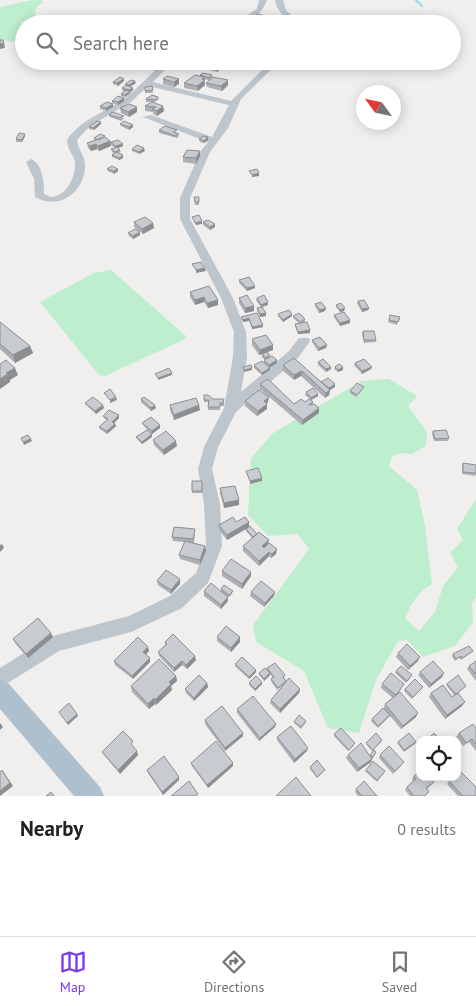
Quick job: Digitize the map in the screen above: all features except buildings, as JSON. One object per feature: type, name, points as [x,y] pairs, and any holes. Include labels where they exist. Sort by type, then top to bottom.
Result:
[{"type":"main road","points":[[0,690],[91,796]]},
{"type":"street","points":[[252,15],[260,10],[263,0]]},
{"type":"street","points":[[279,0],[279,6],[287,15]]},
{"type":"street","points":[[31,162],[39,179],[39,195],[47,200],[59,200],[70,191],[78,174],[79,160],[72,146],[72,140],[87,124],[128,100],[161,70]]},
{"type":"street","points":[[0,679],[55,643],[131,624],[176,602],[202,578],[214,546],[212,504],[205,470],[211,447],[231,408],[240,357],[240,332],[228,298],[185,219],[185,198],[212,140],[224,128],[237,98],[267,70]]},
{"type":"street","points":[[148,83],[234,104]]},
{"type":"street","points":[[148,117],[212,140]]},
{"type":"street","points":[[231,408],[293,355],[304,341]]},
{"type":"green space","points":[[32,0],[41,0],[43,2],[36,8],[35,15],[15,15],[15,42],[0,40],[0,7]]},
{"type":"green space","points":[[111,270],[186,336],[183,340],[105,376],[99,375],[40,302],[94,273]]},
{"type":"green space","points":[[389,379],[417,396],[408,406],[427,432],[426,446],[412,454],[401,453],[392,457],[389,466],[417,490],[425,525],[432,584],[415,599],[405,619],[419,631],[435,612],[443,586],[458,567],[450,553],[463,540],[457,529],[476,499],[476,597],[472,603],[473,622],[455,646],[423,657],[407,640],[398,641],[376,680],[359,733],[328,728],[304,671],[256,642],[253,625],[309,549],[298,534],[268,536],[248,515],[251,458],[273,433],[362,381]]},
{"type":"waterway","points":[[416,0],[422,6]]}]
